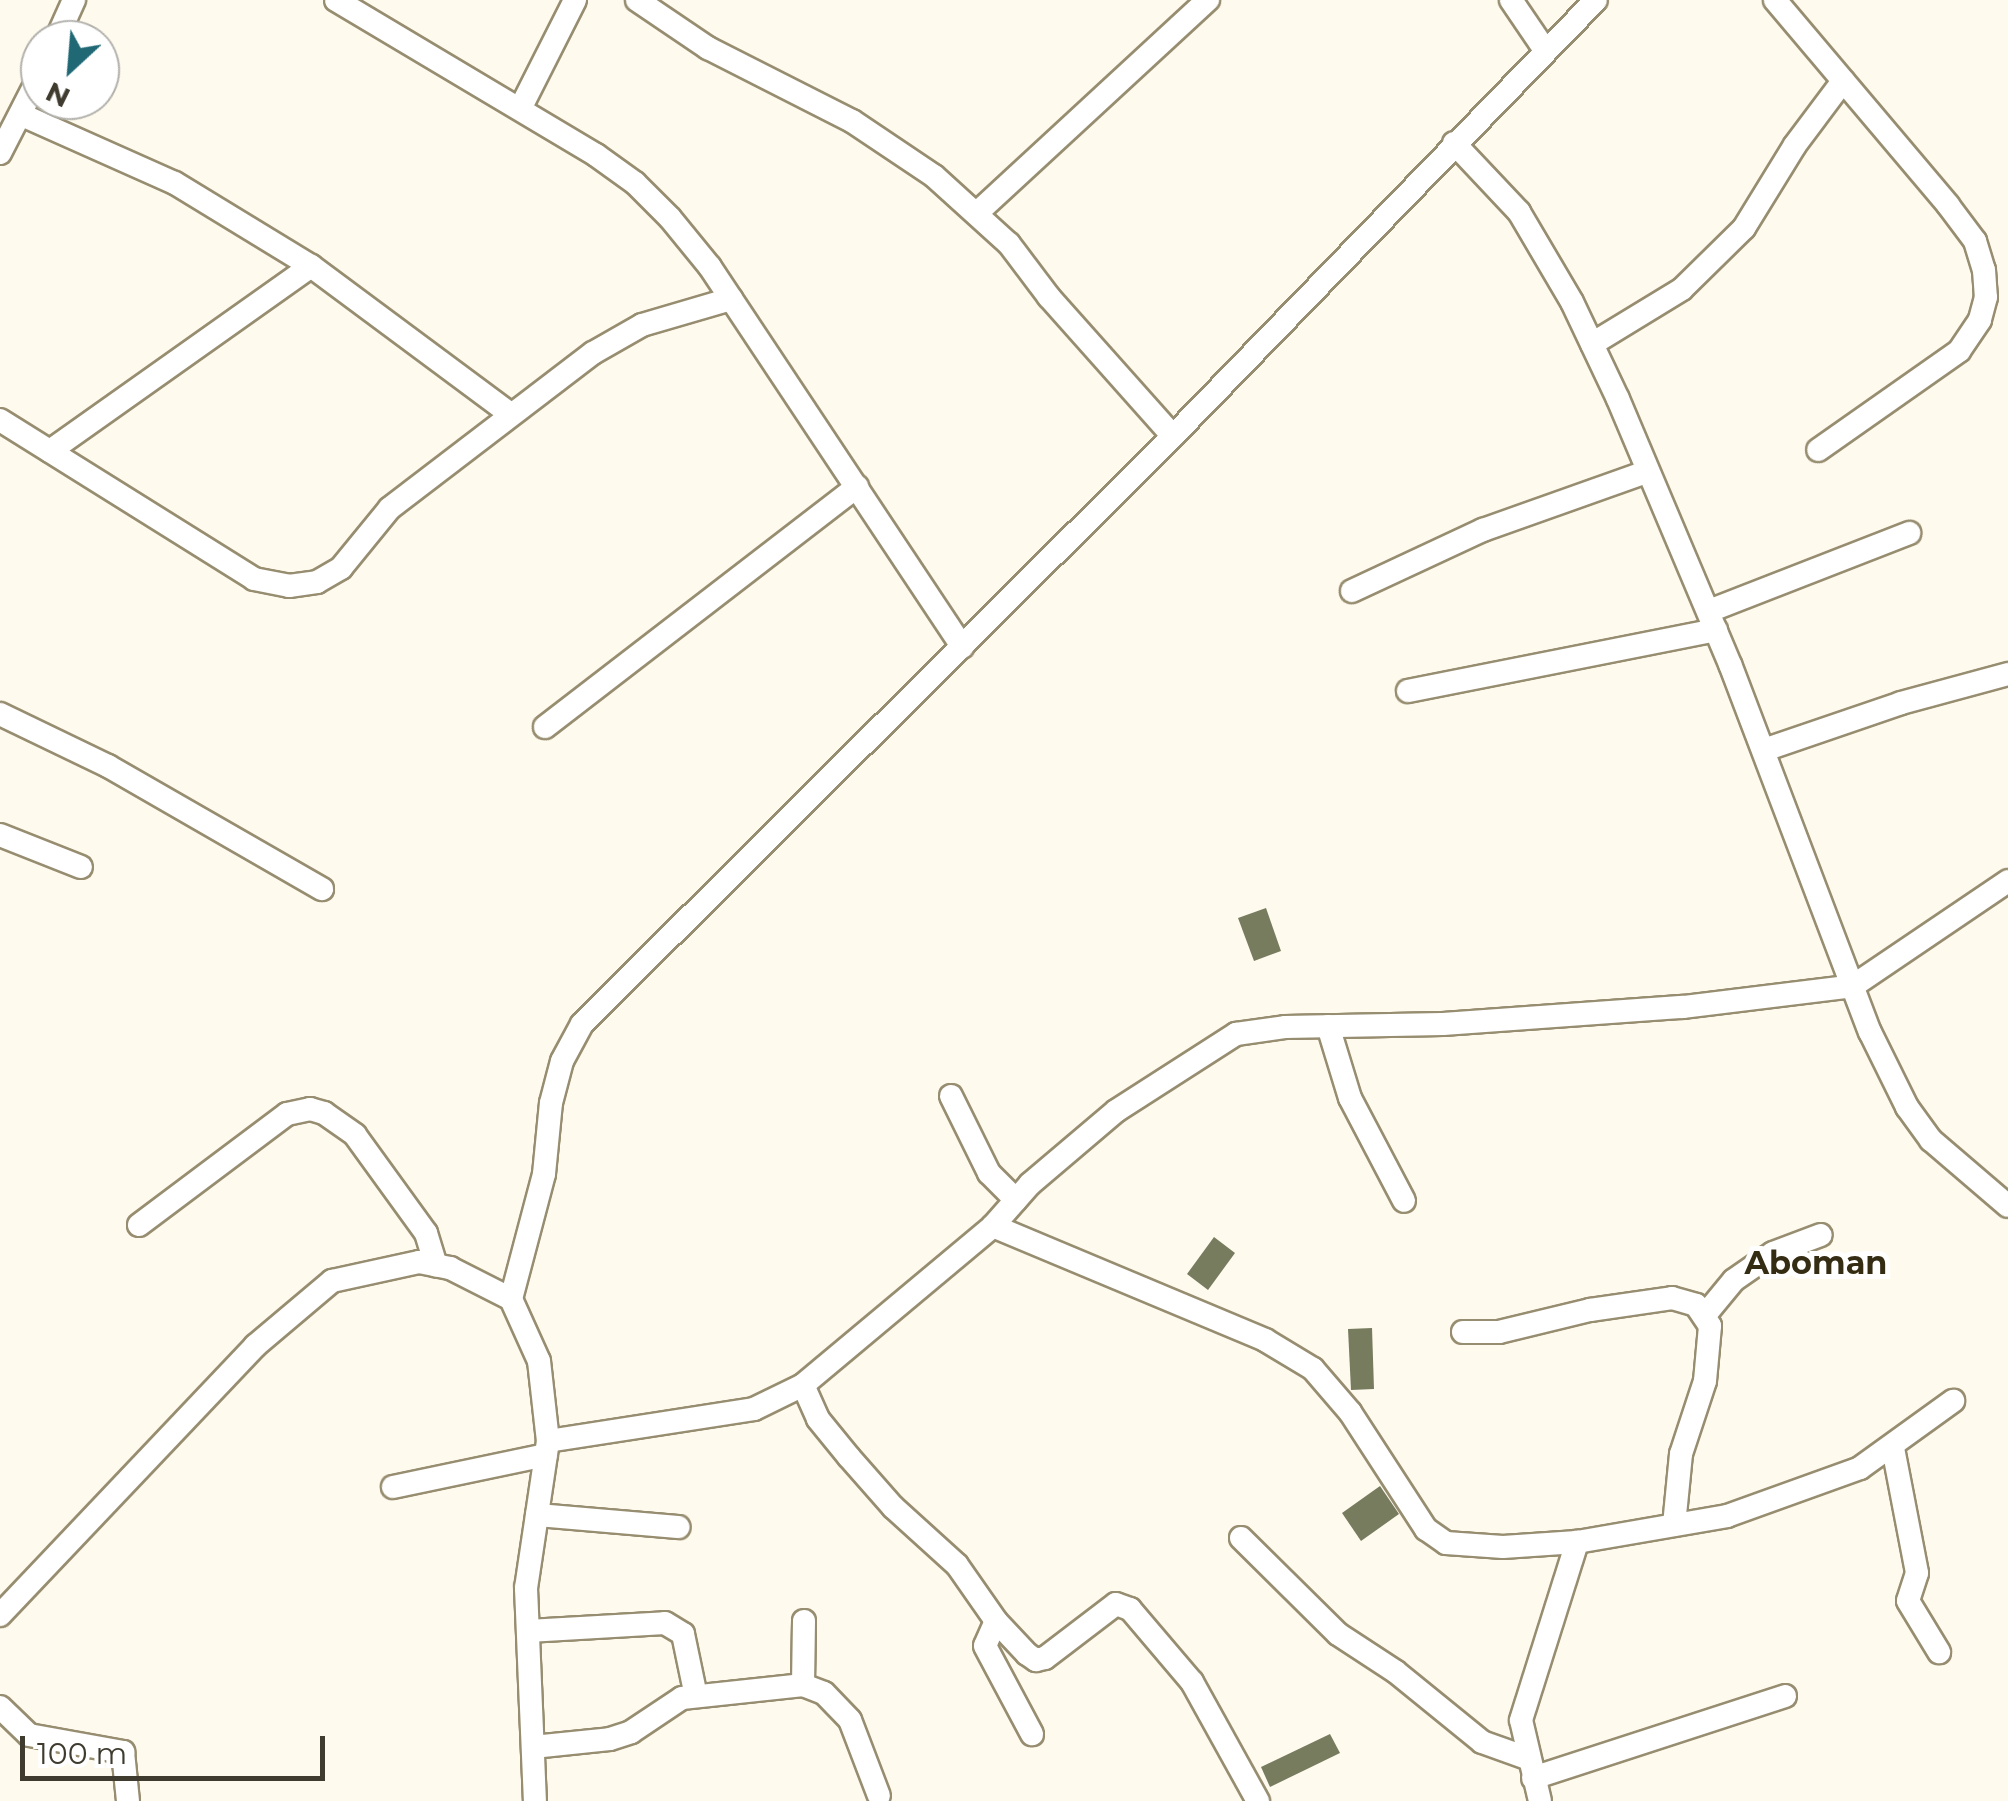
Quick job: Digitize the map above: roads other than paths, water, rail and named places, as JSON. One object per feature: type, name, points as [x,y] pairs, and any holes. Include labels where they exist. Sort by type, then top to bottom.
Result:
[{"type":"street","points":[[336,0],[520,109],[635,184],[670,218],[731,299],[962,647]]},
{"type":"street","points":[[520,109],[575,0]]},
{"type":"street","points":[[636,0],[708,48],[852,121],[978,212],[1173,436]]},
{"type":"street","points":[[978,212],[1208,0]]},
{"type":"street","points":[[1511,0],[1545,50]]},
{"type":"street","points":[[535,1801],[526,1588],[547,1448],[539,1361],[511,1298],[544,1174],[551,1103],[562,1061],[582,1024],[1173,436],[1596,0]]},
{"type":"street","points":[[1775,0],[1975,241],[1986,297],[1980,320],[1959,351],[1818,450]]},
{"type":"street","points":[[1592,344],[1682,288],[1744,228],[1795,145],[1843,81]]},
{"type":"street","points":[[0,153],[20,118]]},
{"type":"street","points":[[33,120],[175,183],[311,266],[510,414]]},
{"type":"street","points":[[1454,143],[1519,212],[1592,344],[1712,620],[1853,986],[1907,1108],[1931,1140],[1986,1182],[2008,1206]]},
{"type":"street","points":[[50,451],[311,266]]},
{"type":"street","points":[[0,420],[254,579],[289,586],[317,582],[341,568],[390,508],[593,354],[642,324],[731,299]]},
{"type":"street","points":[[1352,590],[1483,530],[1646,472]]},
{"type":"street","points":[[544,727],[858,488]]},
{"type":"street","points":[[1408,691],[1712,620],[1909,532]]},
{"type":"street","points":[[1764,750],[1912,699],[2008,674]]},
{"type":"street","points":[[0,714],[108,766],[322,888]]},
{"type":"street","points":[[0,835],[81,867]]},
{"type":"street","points":[[392,1487],[547,1448],[754,1409],[803,1385],[994,1226],[1016,1200],[1116,1111],[1236,1034],[1664,1009],[1853,986],[2008,880]]},
{"type":"street","points":[[1328,1026],[1350,1098],[1404,1202]]},
{"type":"street","points":[[951,1096],[989,1173],[1016,1200]]},
{"type":"street","points":[[139,1225],[287,1114],[310,1109],[324,1113],[354,1136],[426,1233],[436,1265]]},
{"type":"street","points":[[994,1226],[1265,1340],[1313,1369],[1350,1412],[1426,1529],[1446,1543],[1502,1547],[1576,1542],[1727,1516],[1828,1483],[1893,1448],[1919,1423],[1953,1401]]},
{"type":"street","points":[[1706,1315],[1734,1280],[1772,1253],[1822,1234]]},
{"type":"street","points":[[0,1615],[255,1346],[332,1281],[385,1266],[419,1262],[450,1268],[511,1298]]},
{"type":"street","points":[[1463,1332],[1498,1332],[1590,1310],[1672,1298],[1686,1300],[1706,1315],[1710,1326],[1706,1380],[1681,1454],[1674,1526]]},
{"type":"street","points":[[803,1385],[818,1419],[848,1457],[893,1507],[957,1566],[996,1621],[1036,1660],[1123,1604],[1192,1682],[1258,1801]]},
{"type":"street","points":[[1893,1448],[1917,1573],[1908,1601],[1939,1652]]},
{"type":"street","points":[[537,1514],[678,1527]]},
{"type":"street","points":[[1242,1538],[1338,1634],[1396,1672],[1482,1742],[1530,1768],[1785,1696]]},
{"type":"street","points":[[1540,1801],[1521,1720],[1576,1542]]},
{"type":"street","points":[[802,1685],[804,1621]]},
{"type":"street","points":[[996,1621],[985,1646],[1032,1734]]},
{"type":"street","points":[[528,1631],[664,1623],[683,1634],[696,1696]]},
{"type":"street","points":[[533,1747],[610,1739],[631,1732],[671,1703],[696,1696],[802,1685],[824,1692],[850,1720],[879,1796]]},
{"type":"street","points":[[0,1708],[29,1734],[122,1752],[128,1801]]},
{"type":"district","name":"Aboman","points":[[1816,1263]]}]
